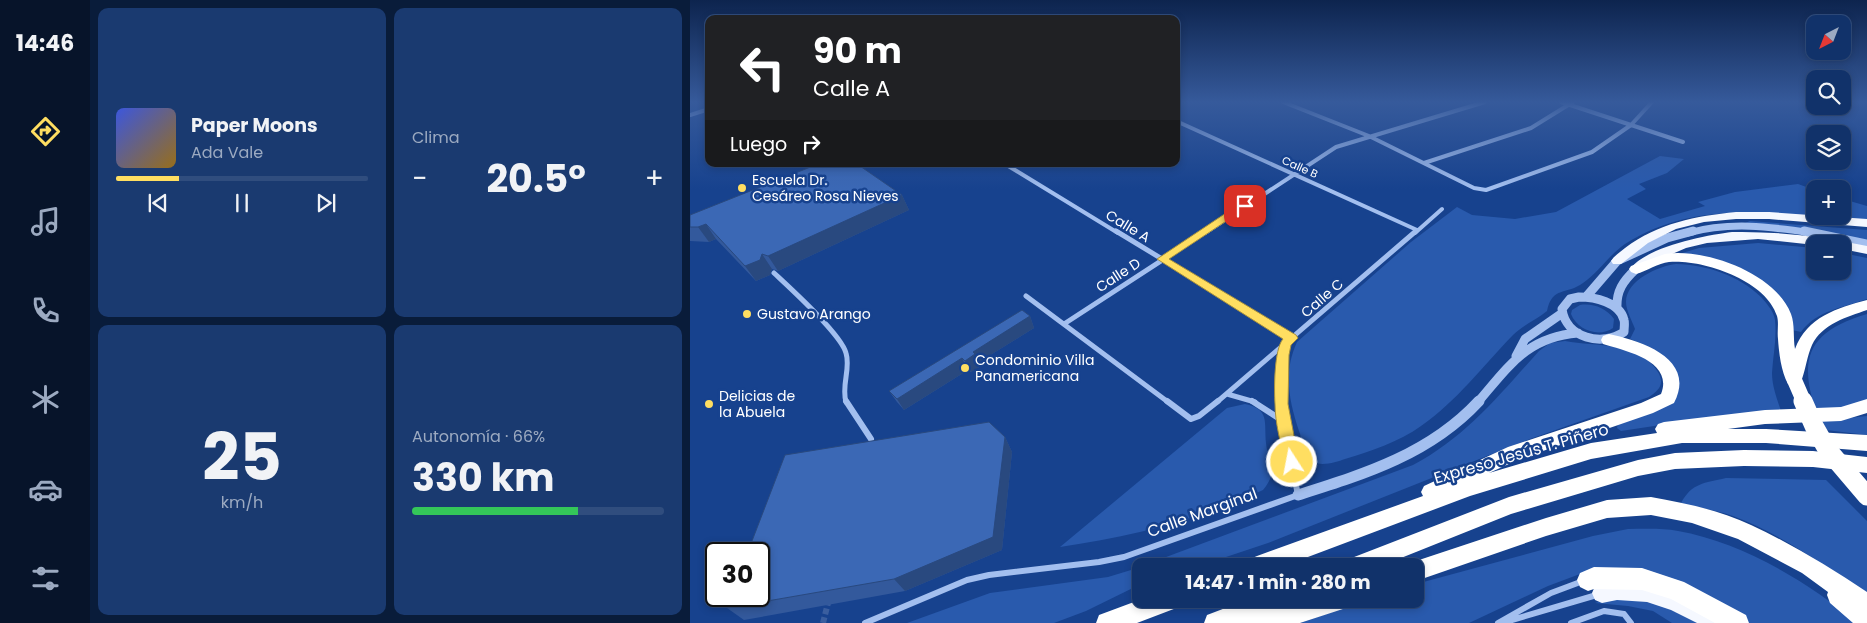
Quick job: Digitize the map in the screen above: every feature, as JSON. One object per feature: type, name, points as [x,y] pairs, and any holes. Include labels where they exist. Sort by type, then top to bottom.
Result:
[{"type":"highway","points":[[1616,261],[1652,235],[1670,227],[1714,217],[1756,214],[1867,223]]},
{"type":"highway","points":[[1636,269],[1650,259],[1674,247],[1719,237],[1780,236],[1806,240]]},
{"type":"highway","points":[[1851,247],[1867,250]]},
{"type":"highway","points":[[1636,269],[1668,258],[1689,258],[1719,264],[1749,279],[1774,299],[1784,315],[1786,344],[1794,380],[1814,426],[1827,449],[1867,496]]},
{"type":"highway","points":[[1794,380],[1800,352],[1817,326],[1836,314],[1867,305]]},
{"type":"highway","points":[[1386,517],[1441,487],[1514,453],[1647,408],[1668,398],[1673,388],[1672,381],[1661,363],[1641,349],[1609,340]]},
{"type":"highway","points":[[1591,451],[1658,430],[1764,417],[1841,414],[1867,406]]},
{"type":"highway","name":"Expreso Jesús T. Piñero","points":[[1278,558],[1477,485],[1591,451],[1682,436],[1766,436],[1867,443]]},
{"type":"highway","points":[[1376,558],[1509,506],[1647,466],[1675,461],[1744,458],[1813,459],[1867,465]]},
{"type":"highway","points":[[1424,569],[1546,527],[1607,509],[1651,506],[1692,514],[1744,531],[1772,544],[1809,566],[1867,605]]},
{"type":"highway","points":[[1546,527],[1640,516],[1697,522],[1741,537],[1794,565],[1844,600],[1859,613],[1866,623]]},
{"type":"highway","points":[[1595,586],[1602,578],[1642,579],[1676,590],[1738,623]]},
{"type":"highway","points":[[1595,586],[1645,592],[1676,601],[1717,623]]},
{"type":"highway","points":[[1107,623],[1147,608]]},
{"type":"highway","points":[[1215,623],[1253,608]]},
{"type":"highway","points":[[1256,623],[1314,608]]},
{"type":"street","name":"Calle B","points":[[1200,131],[1417,230]]},
{"type":"street","points":[[1356,131],[1471,186],[1486,190],[1592,152],[1622,131]]},
{"type":"street","name":"Calle D","points":[[1064,324],[1336,147],[1386,131]]},
{"type":"street","points":[[1424,163],[1522,131]]},
{"type":"street","points":[[1650,131],[1683,142]]},
{"type":"street","name":"Calle A","points":[[1010,167],[1292,338]]},
{"type":"street","name":"Calle C","points":[[1064,324],[1191,419],[1199,416],[1286,344],[1442,209]]},
{"type":"street","points":[[1586,297],[1616,261],[1667,238],[1713,226],[1770,227],[1818,233],[1867,244]]},
{"type":"street","points":[[1617,309],[1616,294],[1619,286],[1636,269]]},
{"type":"street","points":[[774,273],[838,338],[846,351],[842,389],[846,403],[866,427],[871,439]]},
{"type":"street","points":[[1026,296],[1064,324]]},
{"type":"street","points":[[1586,297],[1606,302],[1617,309],[1624,319],[1626,327],[1621,335],[1609,340],[1593,339],[1578,332],[1566,323],[1561,314],[1566,302],[1574,298],[1586,297]]},
{"type":"street","name":"Calle Marginal","points":[[865,623],[967,580],[989,575],[1098,562],[1124,557],[1298,494],[1368,472],[1411,454],[1447,430],[1465,415],[1515,358],[1525,339],[1561,314]]},
{"type":"street","name":"Calle Marginal","points":[[1515,358],[1545,338],[1558,333],[1578,332]]},
{"type":"street","points":[[1286,344],[1283,355],[1281,404],[1298,494]]},
{"type":"street","points":[[1226,394],[1252,399],[1283,421]]},
{"type":"street","points":[[1500,623],[1595,586]]},
{"type":"street","points":[[1500,623],[1551,593],[1595,586]]},
{"type":"street","points":[[1571,623],[1604,611],[1624,614],[1631,623]]},
{"type":"shaded area","points":[[1660,156],[1684,159],[1667,173],[1639,184],[1646,189],[1627,199],[1660,219],[1705,206],[1698,202],[1735,192],[1798,184],[1806,187],[1806,216],[1743,213],[1714,214],[1684,219],[1655,229],[1625,244],[1583,283],[1556,294],[1549,303],[1547,311],[1517,331],[1446,406],[1412,432],[1384,446],[1335,462],[1314,463],[1306,456],[1292,409],[1289,386],[1290,364],[1297,342],[1411,242],[1457,207],[1472,215],[1515,219],[1556,212]]},
{"type":"shaded area","points":[[1851,201],[1867,206],[1867,220],[1851,219]]},
{"type":"shaded area","points":[[1750,221],[1867,230],[1867,242],[1851,240],[1851,235],[1822,235],[1745,223]]},
{"type":"shaded area","points":[[1758,243],[1806,247],[1806,280],[1851,280],[1851,255],[1867,258],[1867,299],[1823,314],[1807,325],[1801,332],[1792,330],[1755,280],[1679,254],[1699,248]]},
{"type":"shaded area","points":[[1676,264],[1699,266],[1732,277],[1752,289],[1770,307],[1775,327],[1772,378],[1781,411],[1714,417],[1621,431],[1617,428],[1618,424],[1676,396],[1679,384],[1674,369],[1661,356],[1630,339],[1635,329],[1626,302],[1627,294],[1637,281],[1653,271]]},
{"type":"shaded area","points":[[1580,305],[1603,309],[1614,319],[1613,328],[1607,331],[1595,332],[1583,328],[1574,320],[1571,314],[1572,310]]},
{"type":"shaded area","points":[[1867,314],[1867,402],[1816,411],[1810,391],[1808,375],[1809,360],[1813,348],[1821,337],[1833,328]]},
{"type":"shaded area","points":[[1565,341],[1628,350],[1650,362],[1660,376],[1660,386],[1649,397],[1530,439],[1268,543],[1223,558],[1163,558],[1413,465],[1432,454],[1466,428],[1496,399],[1539,351],[1550,343]]},
{"type":"shaded area","points":[[1245,404],[1259,409],[1264,418],[1267,450],[1272,472],[1263,490],[1189,519],[1112,538],[1060,547],[1227,408]]},
{"type":"shaded area","points":[[1867,416],[1867,435],[1826,430],[1821,421]]},
{"type":"shaded area","points":[[1726,478],[1826,480],[1867,521],[1867,596],[1819,562],[1751,523],[1720,512],[1681,503],[1690,491],[1699,485]]},
{"type":"shaded area","points":[[1628,529],[1653,529],[1672,530],[1702,536],[1750,554],[1773,566],[1818,593],[1857,623],[1747,623],[1580,574],[1548,586],[1469,623],[1301,623],[1343,608],[1424,608],[1424,582],[1593,536]]},
{"type":"shaded area","points":[[1132,570],[1132,588],[1086,611],[1054,623],[907,623],[990,593],[1108,577]]},
{"type":"shaded area","points":[[1611,598],[1656,603],[1700,623],[1672,623],[1653,611],[1628,606],[1595,603]]},
{"type":"building","points":[[810,167],[861,167],[902,195],[768,256],[762,254],[760,260],[745,266],[706,224],[690,227],[690,215]]},
{"type":"building","points":[[1022,310],[1030,316],[973,352],[975,354],[965,361],[962,358],[897,399],[889,391]]},
{"type":"building","points":[[989,422],[1005,437],[993,537],[894,579],[770,601],[770,542],[752,542],[785,455]]},
{"type":"tunnel","points":[[823,623],[829,599]]},
{"type":"place","name":"Escuela Dr. Cesáreo Rosa Nieves","points":[[742,188]]},
{"type":"place","name":"Gustavo Arango","points":[[747,314]]},
{"type":"place","name":"Condominio Villa Panamericana","points":[[965,368]]},
{"type":"place","name":"Delicias de la Abuela","points":[[709,404]]},
{"type":"route","points":[[1245,206],[1162,259],[1292,338],[1286,344],[1283,355],[1281,404],[1292,462]]}]
